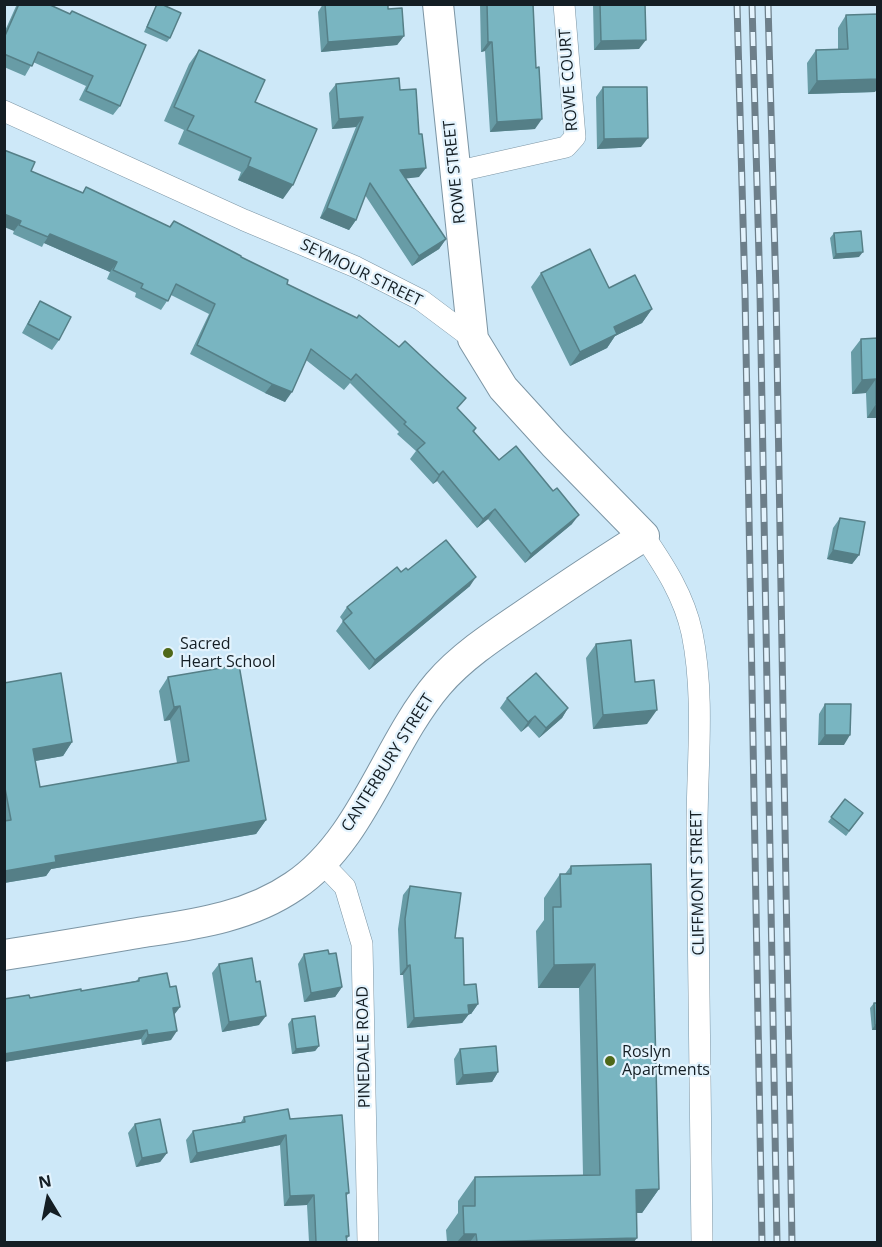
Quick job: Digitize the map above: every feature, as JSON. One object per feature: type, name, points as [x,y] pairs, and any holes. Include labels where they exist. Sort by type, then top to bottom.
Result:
[{"type":"street","name":"ROWE STREET","points":[[438,4],[473,339]]},
{"type":"street","name":"ROWE COURT","points":[[455,172],[566,147],[575,137],[564,4]]},
{"type":"street","name":"SEYMOUR STREET","points":[[4,111],[244,220],[356,267],[421,300],[473,339],[503,388],[644,536]]},
{"type":"street","name":"CANTERBURY STREET","points":[[4,955],[217,920],[260,906],[295,886],[343,837],[382,777],[409,724],[439,683],[470,654],[503,629],[644,536]]},
{"type":"street","name":"CLIFFMONT STREET","points":[[644,536],[685,604],[692,632],[699,684],[697,779],[702,1242]]},
{"type":"street","name":"PINEDALE ROAD","points":[[321,862],[345,887],[362,944],[368,1242]]},
{"type":"building","points":[[19,4],[48,4],[70,14],[72,11],[146,45],[120,106],[86,91],[93,76],[38,52],[32,66],[4,54],[4,38]]},
{"type":"building","points":[[157,4],[181,13],[170,38],[147,27]]},
{"type":"building","points":[[325,4],[388,4],[388,9],[402,8],[404,36],[328,42]]},
{"type":"building","points":[[487,4],[533,4],[536,68],[539,67],[542,119],[497,122],[492,42],[488,42]]},
{"type":"building","points":[[600,4],[645,4],[646,40],[601,41]]},
{"type":"building","points":[[878,14],[878,79],[817,81],[816,50],[848,49],[846,15]]},
{"type":"building","points":[[199,50],[265,80],[255,102],[317,129],[293,185],[248,166],[251,158],[187,130],[194,116],[174,107]]},
{"type":"building","points":[[399,78],[400,90],[416,89],[419,134],[422,134],[426,168],[400,170],[446,239],[419,256],[370,183],[356,220],[327,208],[363,117],[339,119],[336,84]]},
{"type":"building","points":[[603,87],[647,87],[648,138],[604,139]]},
{"type":"building","points":[[4,150],[35,162],[31,171],[83,193],[86,187],[170,227],[174,221],[288,280],[287,284],[357,318],[359,315],[399,347],[405,341],[466,398],[457,408],[476,428],[473,431],[499,460],[516,446],[553,491],[557,488],[579,515],[531,554],[495,509],[483,519],[443,471],[439,475],[417,450],[425,443],[356,374],[351,380],[311,349],[292,392],[197,345],[215,304],[176,284],[168,301],[141,288],[143,284],[113,270],[117,262],[50,234],[48,237],[19,225],[21,221],[4,214]]},
{"type":"building","points":[[861,231],[863,252],[836,254],[834,233]]},
{"type":"building","points":[[590,249],[609,288],[635,275],[652,309],[614,327],[617,334],[580,352],[541,273]]},
{"type":"building","points":[[40,301],[71,317],[59,340],[28,324]]},
{"type":"building","points":[[878,338],[878,404],[876,404],[876,379],[862,380],[861,339]]},
{"type":"building","points":[[840,518],[865,522],[859,555],[833,550]]},
{"type":"building","points":[[446,540],[476,577],[375,660],[343,621],[352,613],[347,607],[397,567],[401,572],[406,568],[408,570]]},
{"type":"building","points":[[631,640],[635,682],[654,680],[657,710],[603,715],[596,644]]},
{"type":"building","points":[[239,665],[266,820],[55,856],[56,862],[5,871],[4,821],[11,820],[4,783],[4,683],[61,673],[72,742],[33,749],[40,787],[189,761],[180,706],[174,707],[168,677]]},
{"type":"building","points":[[536,673],[568,708],[546,728],[535,716],[528,722],[507,698]]},
{"type":"building","points":[[825,704],[851,704],[850,735],[825,735]]},
{"type":"building","points":[[845,799],[863,813],[849,831],[831,817]]},
{"type":"building","name":"Roslyn Apartments","points":[[651,864],[659,1189],[636,1190],[637,1238],[477,1242],[476,1234],[464,1234],[463,1206],[475,1206],[475,1177],[600,1175],[595,964],[554,965],[553,907],[561,907],[560,874],[571,874],[571,866]]},
{"type":"building","points":[[410,886],[461,893],[455,938],[463,938],[464,985],[476,984],[478,1004],[468,1005],[469,1014],[414,1018],[410,965],[407,966],[405,919]]},
{"type":"building","points":[[328,950],[329,954],[336,953],[342,987],[311,993],[304,954]]},
{"type":"building","points":[[252,958],[256,982],[260,981],[266,1016],[229,1022],[219,964]]},
{"type":"building","points":[[167,973],[170,987],[176,986],[180,1007],[173,1008],[177,1031],[148,1035],[147,1030],[4,1054],[4,999],[29,995],[30,998],[81,989],[81,991],[139,981],[139,978]]},
{"type":"building","points":[[874,1003],[878,1003],[878,1025],[875,1025]]},
{"type":"building","points":[[315,1016],[319,1046],[296,1049],[292,1019]]},
{"type":"building","points":[[496,1046],[498,1072],[463,1075],[460,1049]]},
{"type":"building","points":[[288,1109],[290,1119],[342,1115],[349,1193],[346,1193],[349,1236],[346,1236],[347,1242],[316,1242],[314,1195],[290,1196],[286,1135],[197,1153],[193,1131],[245,1122],[244,1117]]},
{"type":"building","points":[[160,1119],[167,1153],[142,1158],[135,1124]]},
{"type":"railway","points":[[737,4],[745,293],[762,1242]]},
{"type":"railway","points":[[752,4],[760,293],[777,1242]]},
{"type":"railway","points":[[768,4],[776,293],[792,1242]]},
{"type":"place","name":"Sacred Heart School","points":[[168,653]]},
{"type":"place","name":"Roslyn Apartments","points":[[610,1061]]}]
